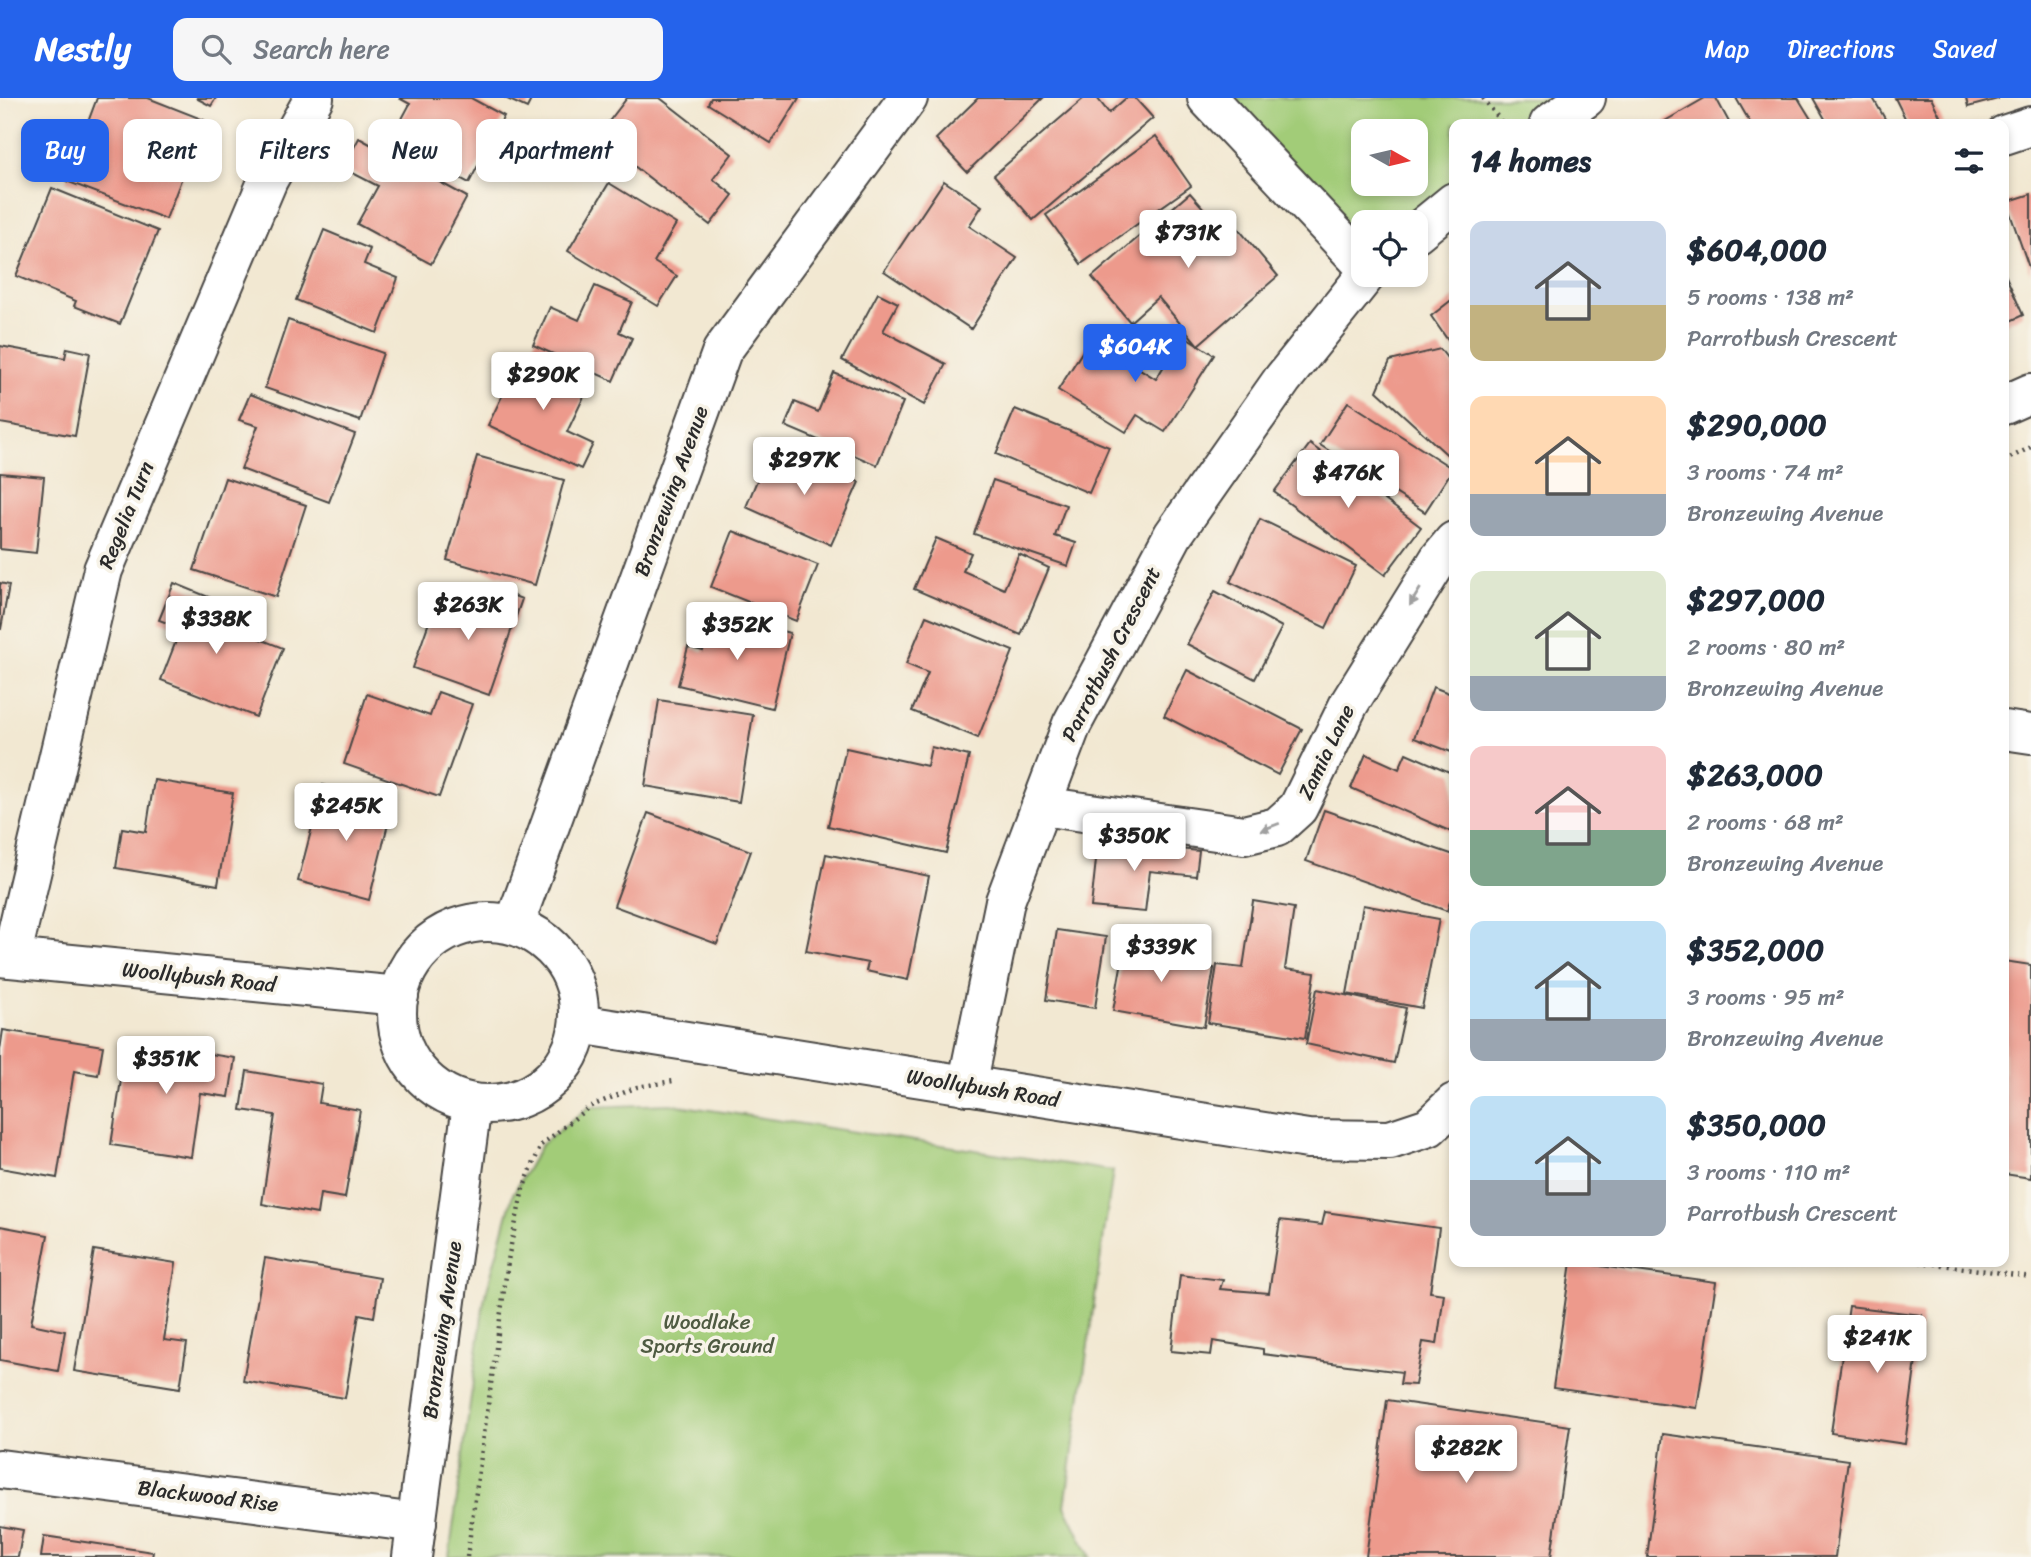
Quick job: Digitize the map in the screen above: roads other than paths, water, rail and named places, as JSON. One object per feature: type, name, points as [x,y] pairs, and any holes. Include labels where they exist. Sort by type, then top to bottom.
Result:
[{"type":"street","name":"Regelia Turn","points":[[5,957],[103,570],[268,180],[314,98]]},
{"type":"street","name":"Bronzewing Avenue","points":[[513,925],[722,351],[908,98]]},
{"type":"street","points":[[1207,98],[1351,251]]},
{"type":"street","points":[[1556,119],[1586,98]]},
{"type":"street","points":[[2009,133],[2031,126]]},
{"type":"street","points":[[1428,223],[1449,206]]},
{"type":"street","name":"Parrotbush Crescent","points":[[967,1086],[1005,901],[1072,724],[1173,535],[1282,380],[1356,287]]},
{"type":"street","points":[[2009,403],[2031,393]]},
{"type":"street","name":"Zamia Lane","points":[[1041,806],[1244,835],[1277,827],[1298,808],[1349,704],[1438,559],[1449,547]]},
{"type":"street","points":[[2009,731],[2031,734]]},
{"type":"street","points":[[483,922],[513,925],[537,936],[556,953],[570,973],[578,998],[579,1024],[571,1052],[554,1077],[531,1095],[502,1104],[472,1104],[445,1094],[422,1077],[406,1053],[397,1025],[399,996],[409,968],[428,944],[454,928],[483,922]]},
{"type":"street","name":"Woollybush Road","points":[[5,957],[399,996]]},
{"type":"street","name":"Woollybush Road","points":[[579,1024],[1308,1139],[1390,1140],[1429,1127],[1449,1108]]},
{"type":"street","name":"Bronzewing Avenue","points":[[414,1540],[472,1104]]},
{"type":"street","name":"Blackwood Rise","points":[[0,1469],[414,1540]]},
{"type":"park label","name":"Woodlake Sports Ground","points":[[707,1334]]}]
